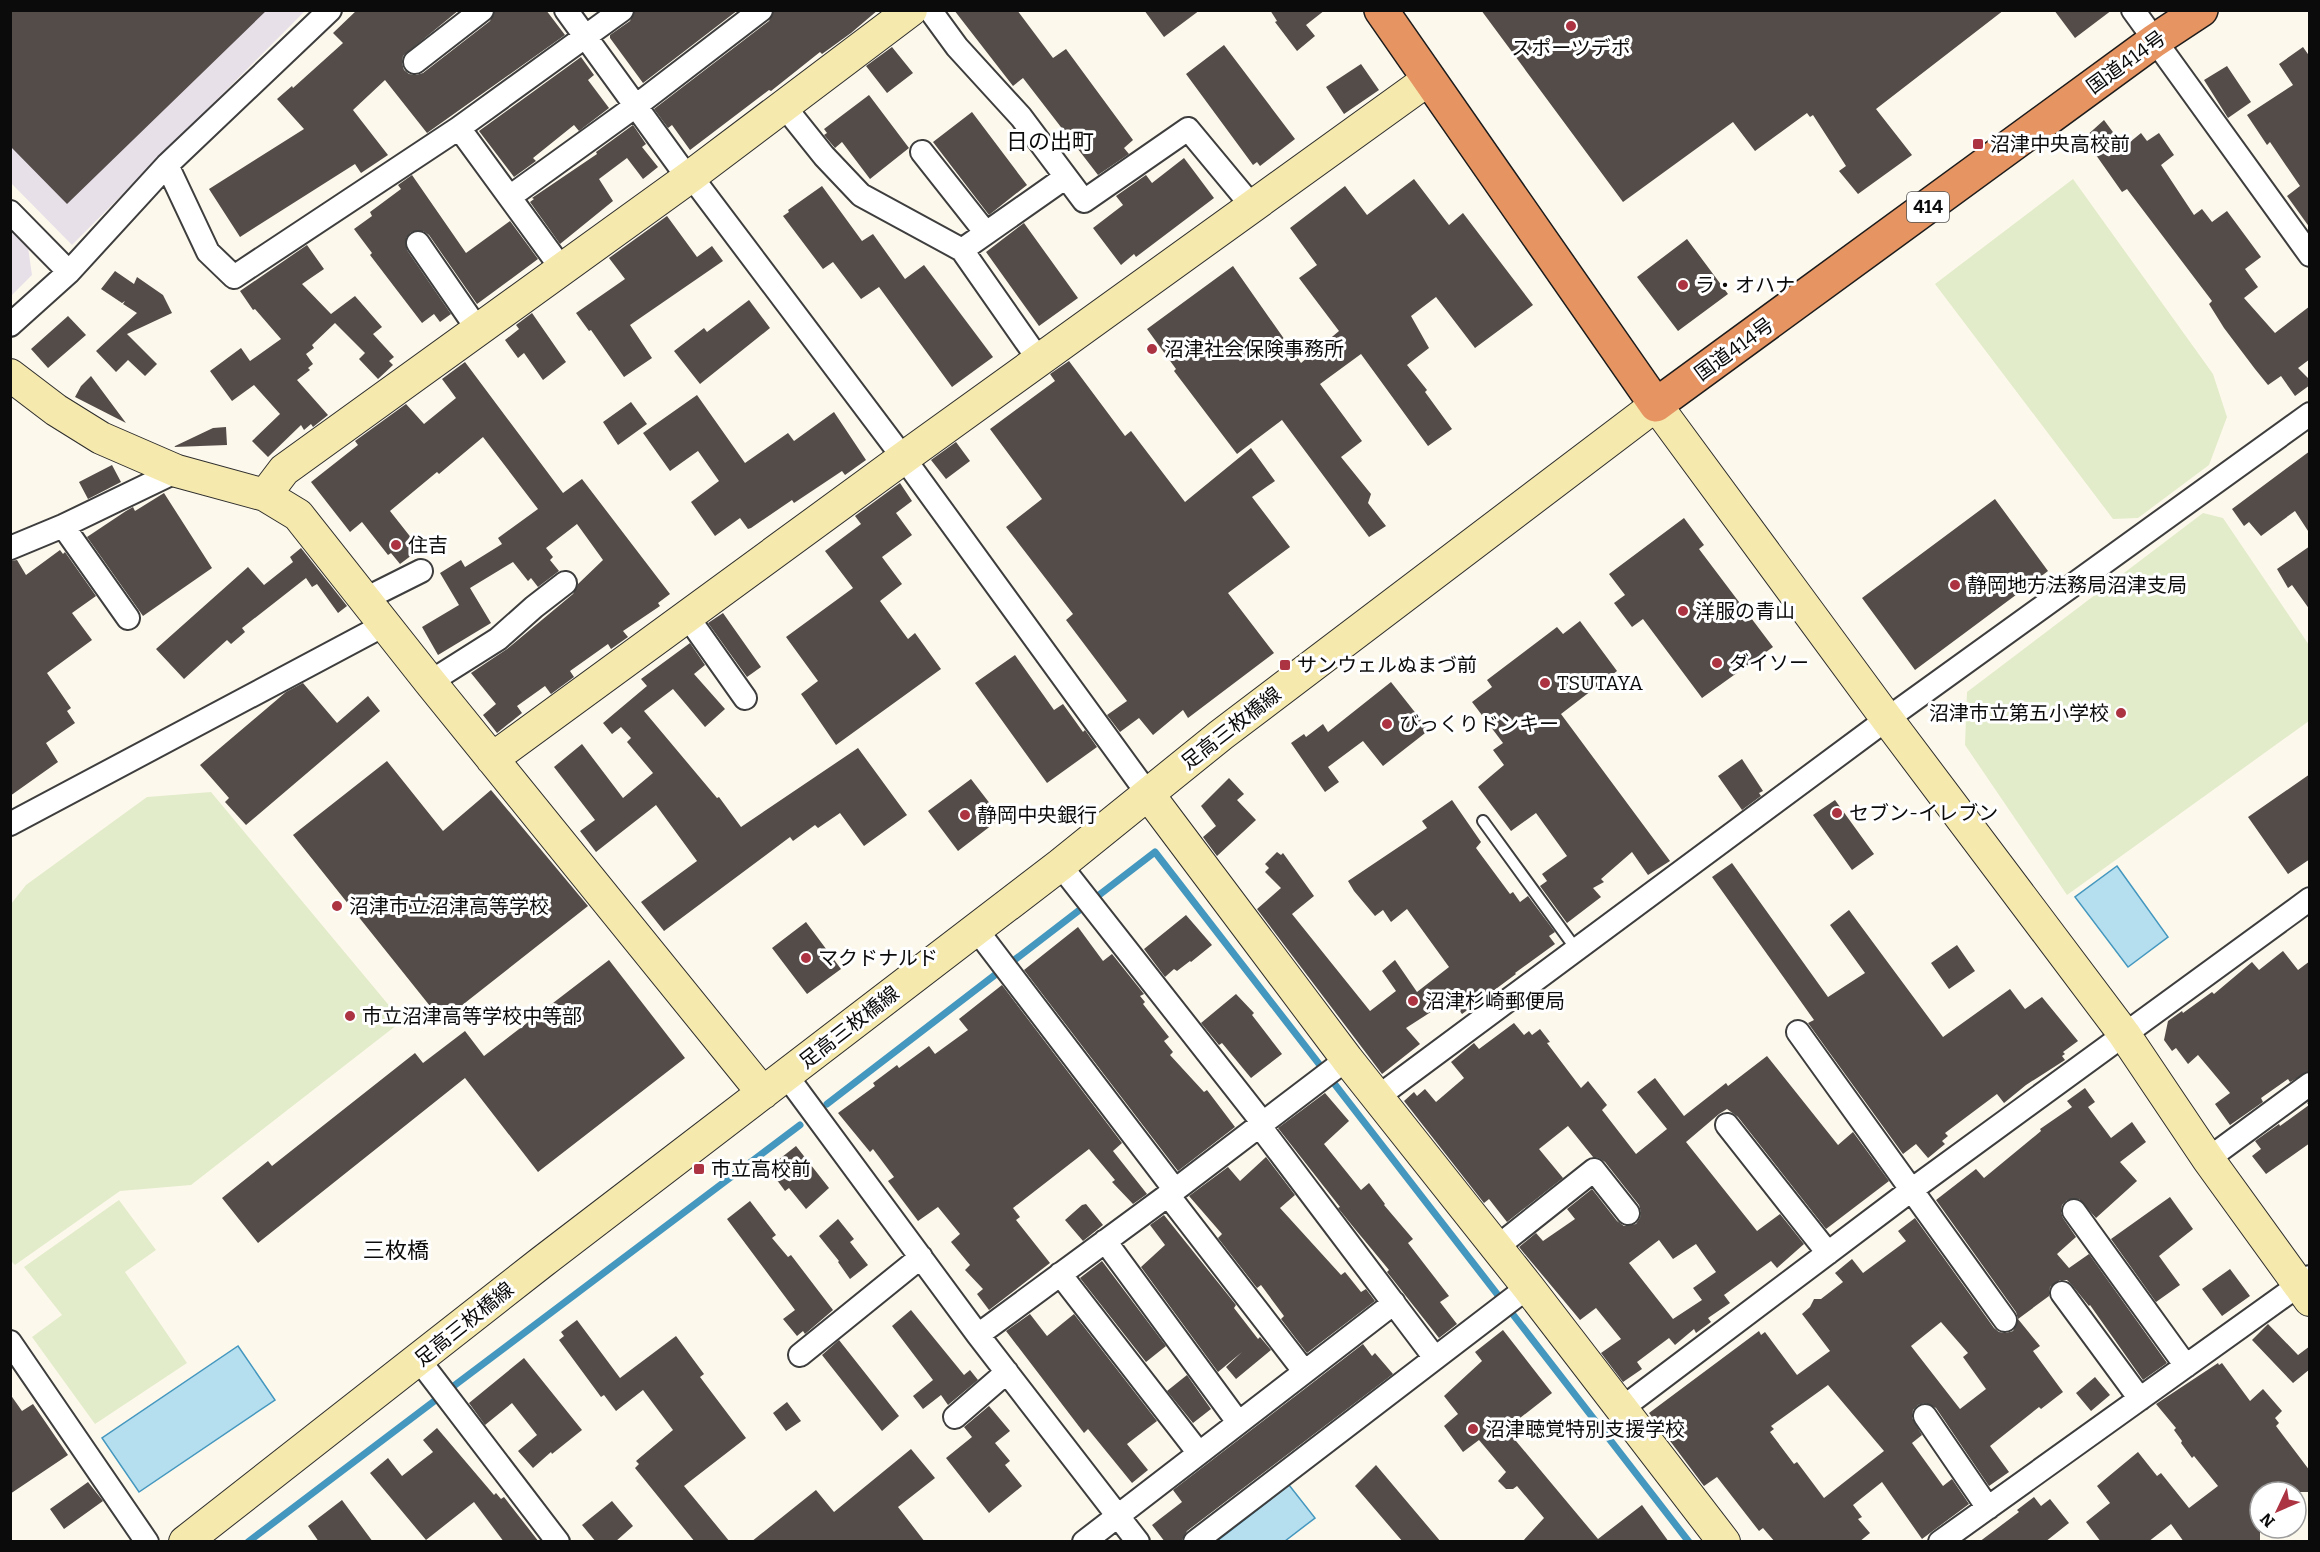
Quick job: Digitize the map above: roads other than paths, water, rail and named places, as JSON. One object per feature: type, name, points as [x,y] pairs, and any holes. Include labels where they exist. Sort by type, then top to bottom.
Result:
[{"type":"highway","points":[[1381,10],[1656,405]]},
{"type":"highway","name":"国道414号","points":[[1656,405],[2154,41],[2201,10]]},
{"type":"street","points":[[10,325],[69,272],[166,165],[330,10]]},
{"type":"street","points":[[415,62],[482,10]]},
{"type":"street","points":[[566,10],[903,459],[1148,794],[1347,1059],[1379,1096],[1497,1247],[1724,1542]]},
{"type":"street","points":[[166,165],[208,252],[234,277],[459,128],[622,10]]},
{"type":"street","points":[[511,196],[637,105],[761,10]]},
{"type":"street","points":[[265,495],[285,470],[690,177],[911,10]]},
{"type":"street","points":[[930,10],[957,47],[1021,117],[1084,201],[1188,129],[1252,206]]},
{"type":"street","points":[[2133,10],[2310,255]]},
{"type":"street","points":[[492,759],[1429,79]]},
{"type":"street","points":[[784,106],[824,156],[861,195],[962,250],[1039,360]]},
{"type":"street","points":[[459,128],[511,196],[562,269]]},
{"type":"street","points":[[922,152],[986,233]]},
{"type":"street","points":[[962,250],[1066,177]]},
{"type":"street","points":[[10,212],[69,272]]},
{"type":"street","points":[[418,243],[478,330]]},
{"type":"street","points":[[10,375],[56,410],[101,438],[177,471],[265,495],[298,515],[492,759],[921,1257],[978,1335],[1138,1542]]},
{"type":"street","points":[[1656,405],[1887,719],[2124,1035],[2208,1159],[2306,1287],[2186,1366],[1940,1542]]},
{"type":"street","name":"足高三枚橋線","points":[[185,1542],[542,1262],[1060,865],[1221,735],[1656,405]]},
{"type":"street","points":[[1379,1096],[1887,719],[2310,414]]},
{"type":"street","points":[[10,548],[63,526],[177,471]]},
{"type":"street","points":[[63,526],[128,618]]},
{"type":"street","points":[[365,599],[421,571]]},
{"type":"street","points":[[430,682],[498,639],[565,583]]},
{"type":"street","points":[[687,616],[745,698]]},
{"type":"street","points":[[11,823],[384,625]]},
{"type":"street","points":[[1060,865],[1262,1122],[1265,1133],[1435,1358]]},
{"type":"street","points":[[1621,1408],[1910,1191],[2310,899]]},
{"type":"street","points":[[976,929],[1304,1371]]},
{"type":"street","points":[[1798,1032],[1910,1191],[2005,1320]]},
{"type":"street","points":[[978,1335],[1347,1059]]},
{"type":"street","points":[[2208,1159],[2310,1084]]},
{"type":"street","points":[[1727,1125],[1828,1253]]},
{"type":"street","points":[[1497,1247],[1594,1170],[1628,1213]]},
{"type":"street","points":[[2074,1211],[2186,1366]]},
{"type":"street","points":[[1105,1241],[1238,1422]]},
{"type":"street","points":[[800,1355],[921,1257]]},
{"type":"street","points":[[1060,1274],[1198,1452]]},
{"type":"street","points":[[1195,1542],[1528,1287]]},
{"type":"street","points":[[2061,1293],[2140,1399]]},
{"type":"street","points":[[1084,1542],[1117,1514],[1394,1303]]},
{"type":"street","points":[[10,1342],[147,1542]]},
{"type":"street","points":[[419,1360],[558,1542]]},
{"type":"street","points":[[955,1417],[1007,1372]]},
{"type":"street","points":[[1925,1416],[1988,1508]]},
{"type":"lane","points":[[1483,821],[1576,949]]},
{"type":"water","points":[[2117,866],[2168,937],[2128,967],[2075,897]]},
{"type":"water","points":[[238,1346],[275,1400],[139,1492],[102,1438]]},
{"type":"water","points":[[1289,1485],[1315,1518],[1285,1541],[1217,1541]]},
{"type":"waterway","points":[[827,1104],[1155,852],[1689,1542]]},
{"type":"waterway","points":[[451,1388],[800,1125]]},
{"type":"waterway","points":[[248,1542],[437,1399]]},
{"type":"place","name":"スポーツデポ","points":[[1571,26]]},
{"type":"place","name":"沼津中央高校前","points":[[1978,144]]},
{"type":"place","name":"ラ・オハナ","points":[[1683,285]]},
{"type":"place","name":"沼津社会保険事務所","points":[[1152,349]]},
{"type":"place","name":"住吉","points":[[396,545]]},
{"type":"place","name":"静岡地方法務局沼津支局","points":[[1955,585]]},
{"type":"place","name":"洋服の青山","points":[[1683,611]]},
{"type":"place","name":"ダイソー","points":[[1717,663]]},
{"type":"place","name":"サンウェルぬまづ前","points":[[1285,665]]},
{"type":"place","name":"TSUTAYA","points":[[1545,683]]},
{"type":"place","name":"沼津市立第五小学校","points":[[2121,713]]},
{"type":"place","name":"びっくりドンキー","points":[[1387,724]]},
{"type":"place","name":"セブン-イレブン","points":[[1837,813]]},
{"type":"place","name":"静岡中央銀行","points":[[965,815]]},
{"type":"place","name":"沼津市立沼津高等学校","points":[[337,906]]},
{"type":"place","name":"マクドナルド","points":[[806,958]]},
{"type":"place","name":"沼津杉崎郵便局","points":[[1413,1001]]},
{"type":"place","name":"市立沼津高等学校中等部","points":[[350,1016]]},
{"type":"place","name":"市立高校前","points":[[699,1169]]},
{"type":"place","name":"沼津聴覚特別支援学校","points":[[1473,1429]]},
{"type":"district","name":"日の出町","points":[[1050,141]]},
{"type":"district","name":"三枚橋","points":[[396,1250]]}]
